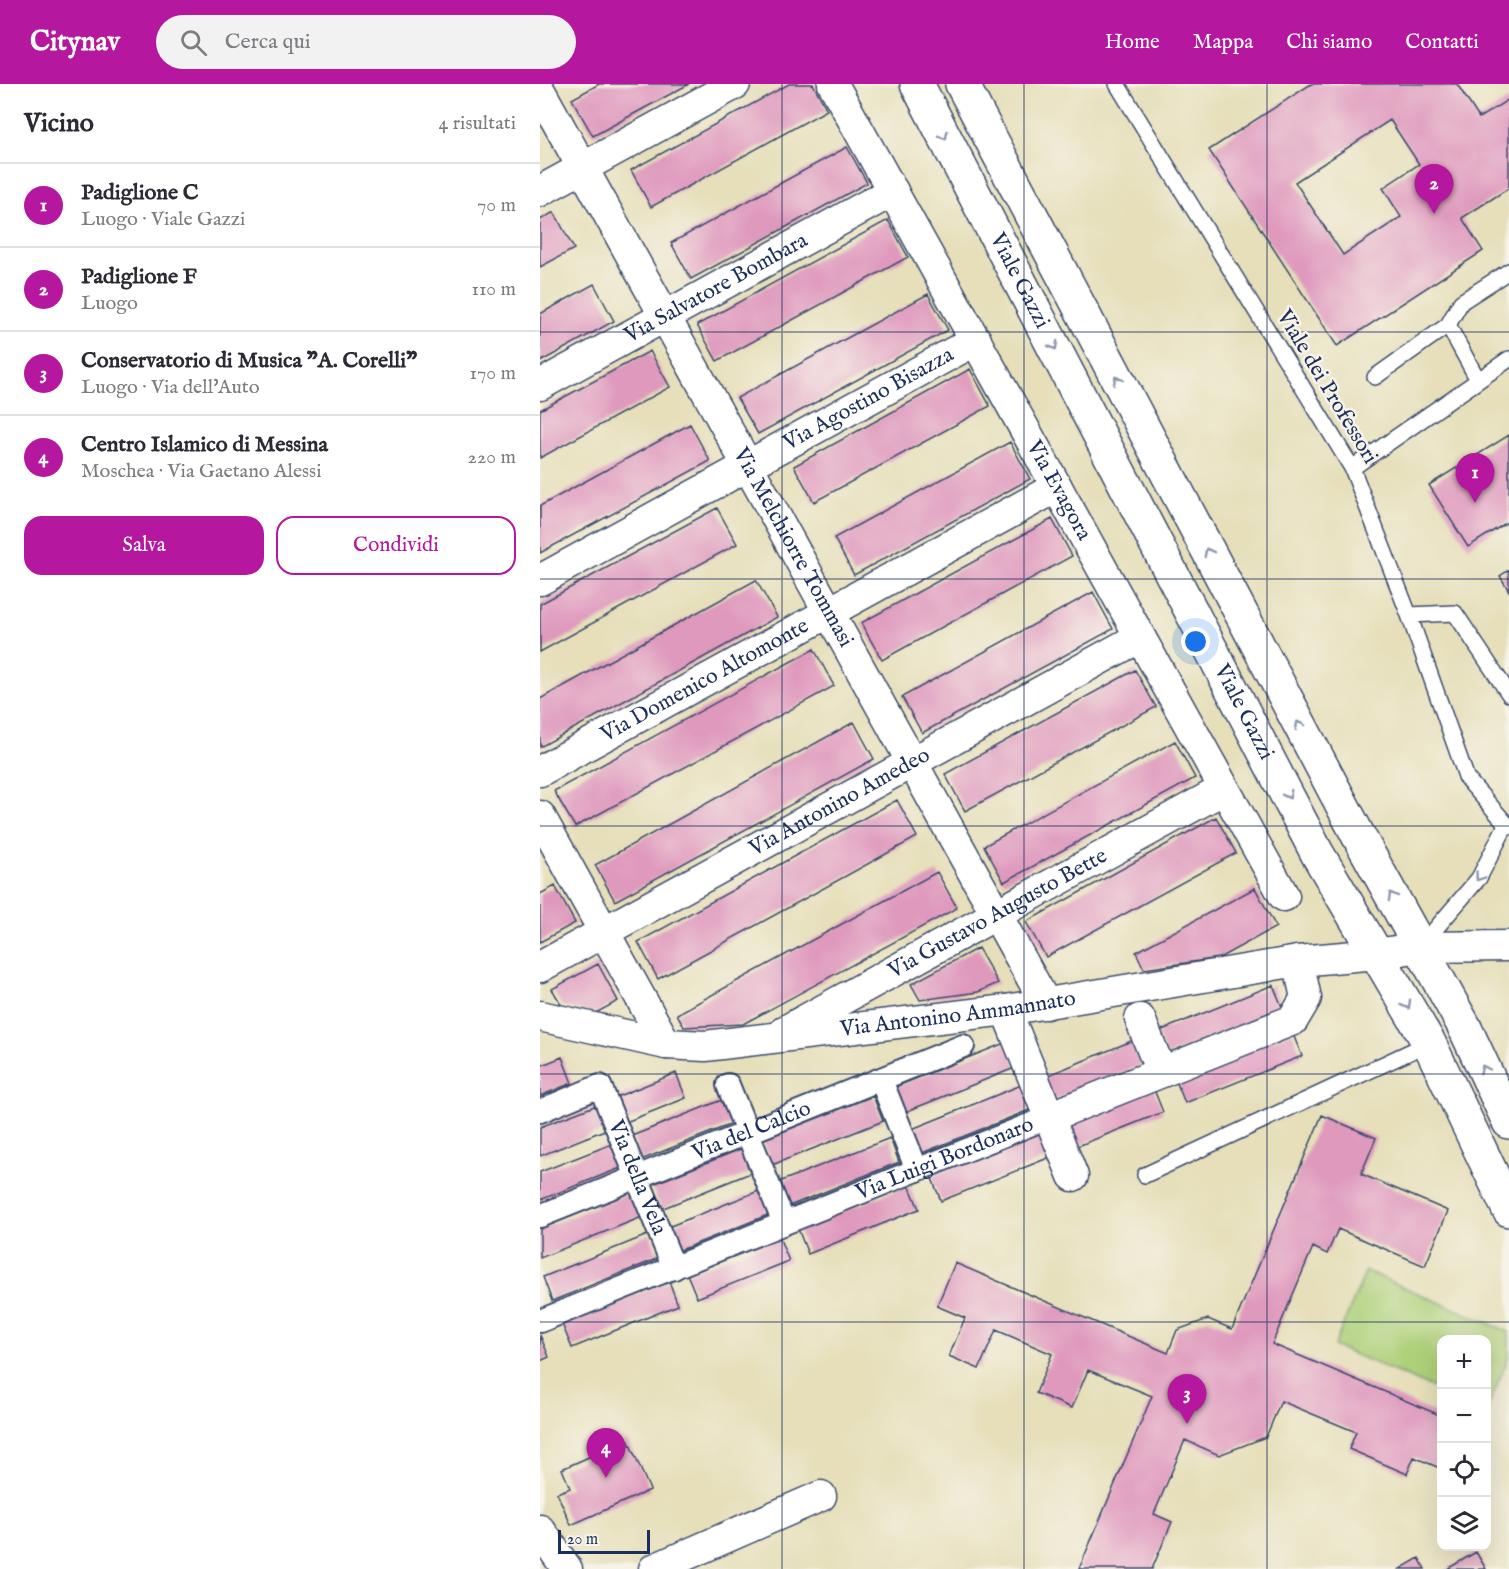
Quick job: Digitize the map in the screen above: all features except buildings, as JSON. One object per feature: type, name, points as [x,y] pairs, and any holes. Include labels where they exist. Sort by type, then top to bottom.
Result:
[{"type":"main road","name":"Viale Gazzi","points":[[917,84],[1317,852],[1429,1043],[1509,1210]]},
{"type":"main road","name":"Viale Gazzi","points":[[962,84],[1341,804],[1464,1026],[1509,1122]]},
{"type":"street","points":[[540,191],[735,84]]},
{"type":"street","name":"Via Evagora","points":[[833,84],[1284,896]]},
{"type":"street","name":"Via Melchiorre Tommasi","points":[[540,91],[1046,1004]]},
{"type":"street","name":"Via Salvatore Bombara","points":[[540,385],[893,191]]},
{"type":"street","name":"Via Agostino Bisazza","points":[[540,580],[976,340]]},
{"type":"street","name":"Via Domenico Altomonte","points":[[540,771],[1057,487]]},
{"type":"street","name":"Via Antonino Amedeo","points":[[540,967],[1140,637]]},
{"type":"street","name":"Via Gustavo Augusto Bette","points":[[771,1038],[1224,789]]},
{"type":"street","points":[[540,816],[666,1044]]},
{"type":"street","name":"Via Antonino Ammannato","points":[[540,1016],[666,1044],[705,1046],[1006,1010],[1298,961],[1377,954],[1420,947],[1509,946]]},
{"type":"street","name":"Via Luigi Bordonaro","points":[[542,1314],[674,1268],[1293,1020],[1306,998],[1298,961]]},
{"type":"street","points":[[1006,1010],[1073,1176]]},
{"type":"street","points":[[1140,1019],[1161,1072]]},
{"type":"street","name":"Via del Calcio","points":[[540,1216],[963,1046]]},
{"type":"street","points":[[881,1080],[917,1170]]},
{"type":"street","points":[[728,1085],[784,1223]]},
{"type":"street","name":"Via della Vela","points":[[540,1111],[600,1086],[674,1268]]},
{"type":"street","points":[[654,1569],[821,1496]]},
{"type":"street","points":[[540,1530],[567,1569]]},
{"type":"lane","name":"Viale dei Professori","points":[[1117,84],[1352,468],[1467,779],[1508,826]]},
{"type":"lane","points":[[1375,377],[1448,325],[1461,302],[1509,271]]},
{"type":"lane","points":[[1448,325],[1478,380]]},
{"type":"lane","points":[[1352,468],[1509,359]]},
{"type":"lane","points":[[1408,615],[1455,613],[1509,694]]},
{"type":"lane","points":[[1420,947],[1479,878],[1508,826]]},
{"type":"lane","points":[[1145,1175],[1429,1043]]},
{"type":"green space","points":[[1366,1271],[1509,1332],[1509,1356],[1491,1400],[1491,1335],[1437,1335],[1437,1389],[1334,1346]]},
{"type":"place","name":"Padiglione F","points":[[1434,214]]},
{"type":"place","name":"Padiglione C","points":[[1475,503]]},
{"type":"place","name":"Conservatorio di Musica \"A. Corelli\"","points":[[1187,1424]]},
{"type":"place","name":"Centro Islamico di Messina","points":[[606,1478]]}]
